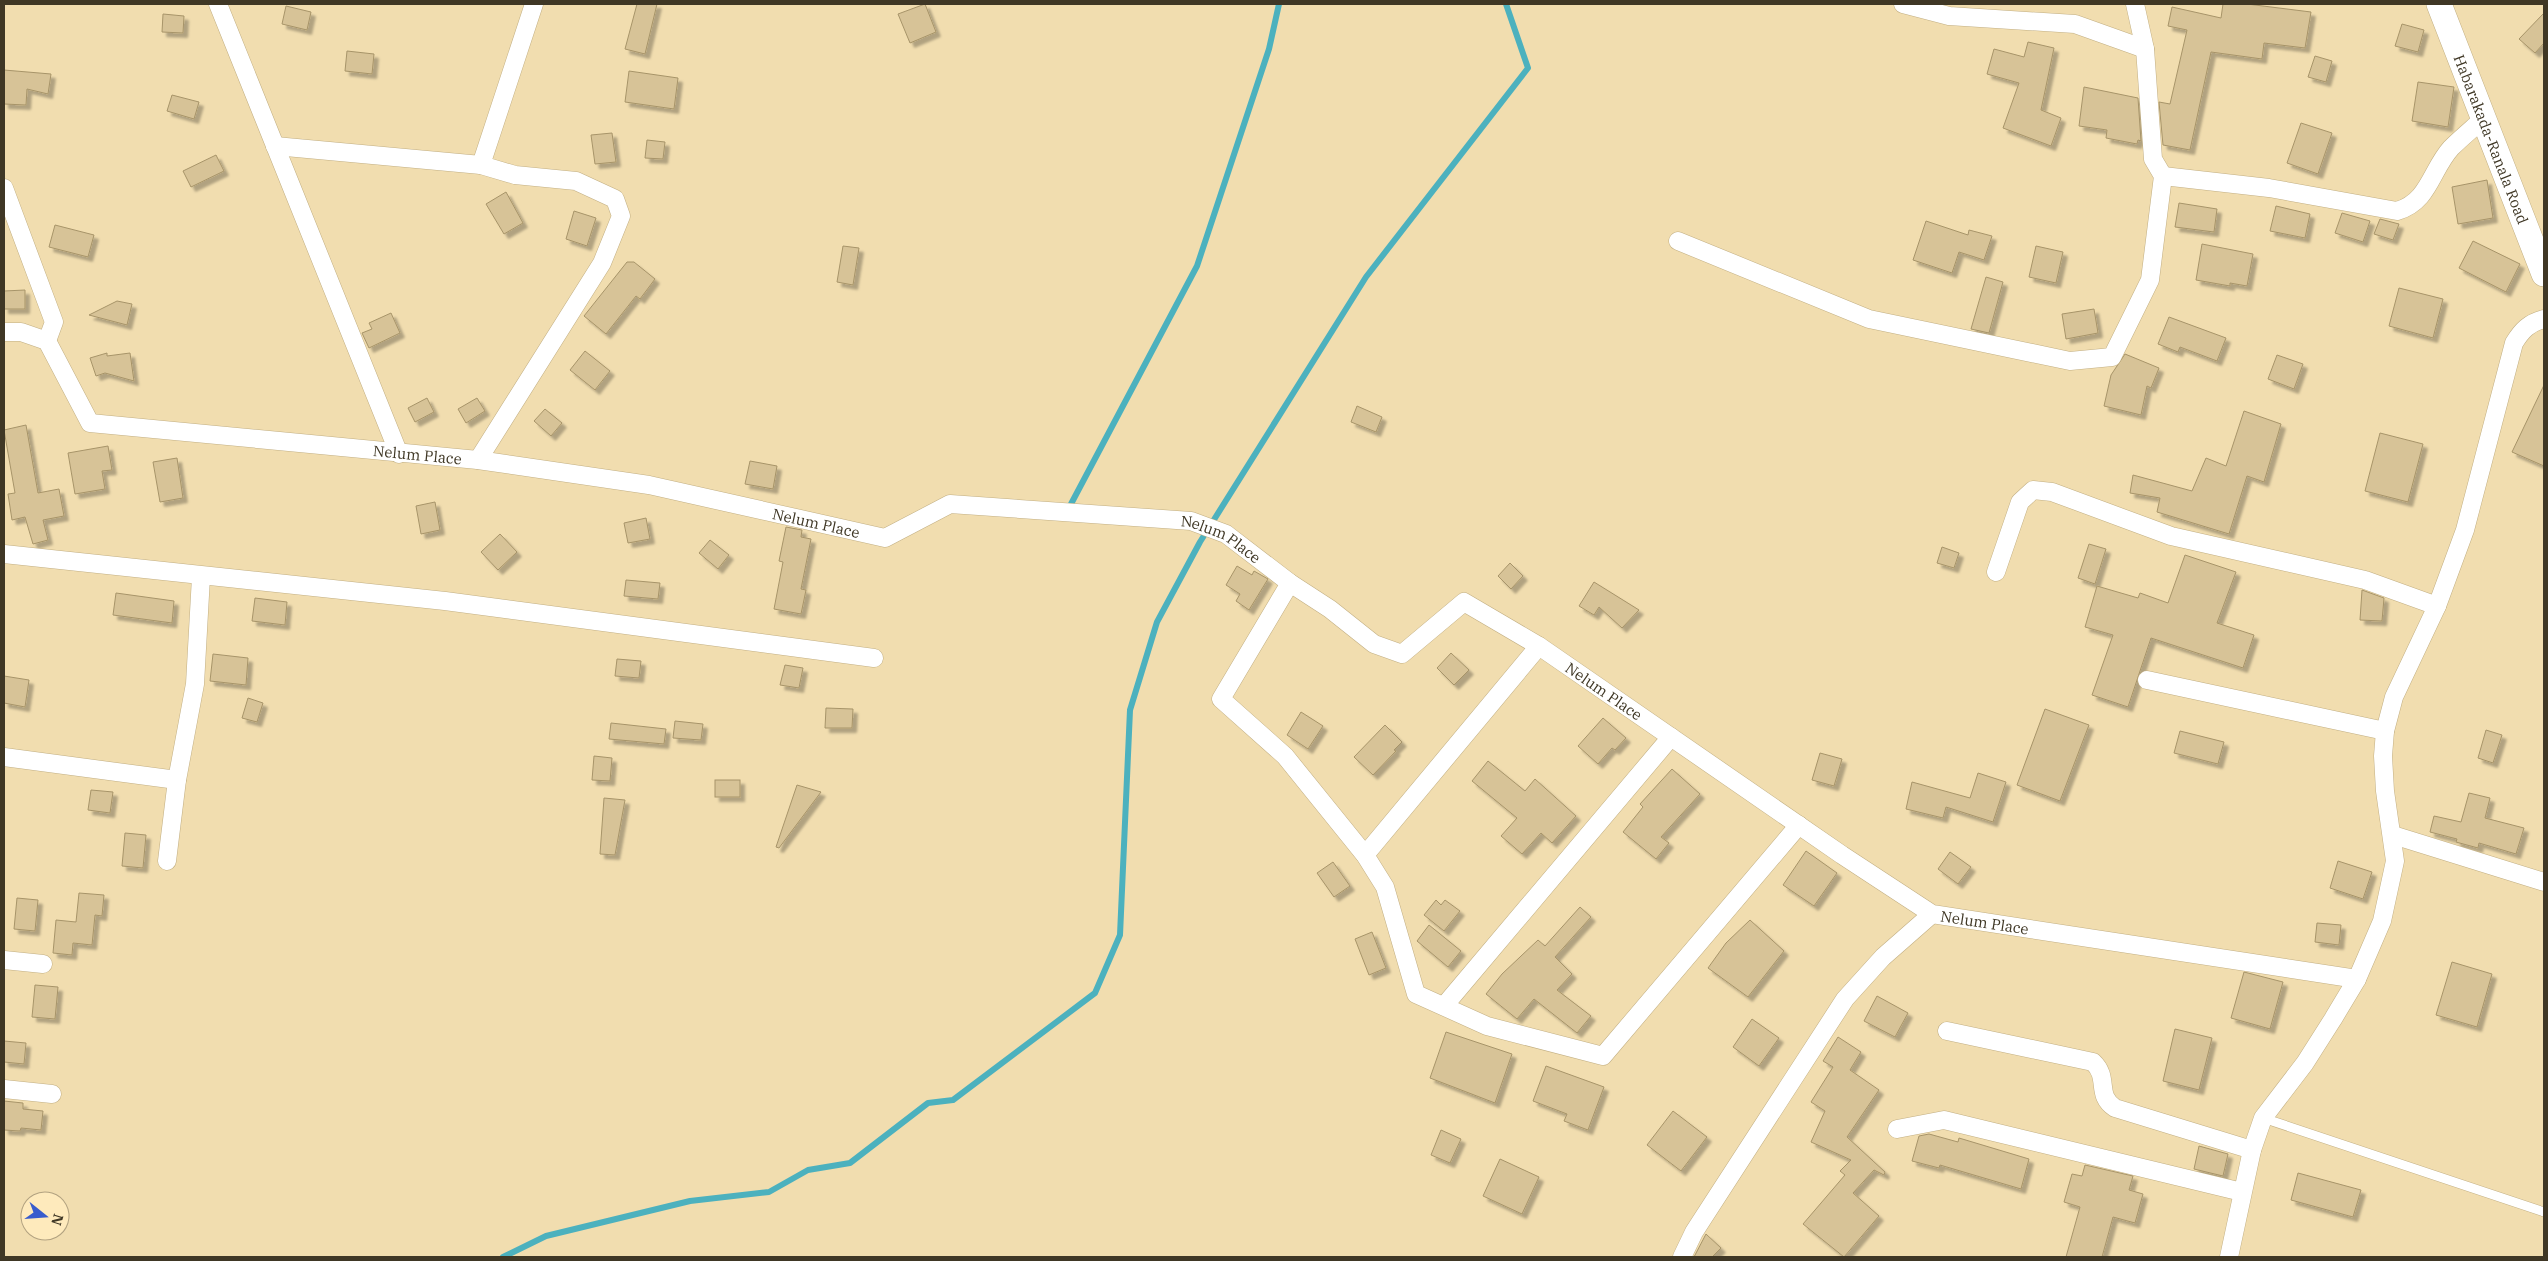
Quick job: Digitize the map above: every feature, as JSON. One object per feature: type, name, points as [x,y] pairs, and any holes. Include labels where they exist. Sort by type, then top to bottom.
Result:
[{"type":"main road","name":"Habarakada-Ranala Road","points":[[2439,4],[2544,274]]},
{"type":"street","points":[[218,4],[399,454]]},
{"type":"street","points":[[481,165],[534,4]]},
{"type":"street","points":[[1903,4],[1949,16],[2075,24],[2145,49]]},
{"type":"street","points":[[1678,241],[1870,319],[2070,361],[2112,357],[2150,280],[2163,176],[2153,159],[2145,49],[2135,4]]},
{"type":"street","points":[[2163,176],[2270,188],[2397,211],[2410,207],[2427,188],[2450,149],[2483,119]]},
{"type":"street","points":[[275,146],[481,165],[515,175],[576,181],[615,199],[622,216],[602,263],[478,460]]},
{"type":"street","points":[[4,188],[54,322],[47,341],[22,332],[4,332]]},
{"type":"street","points":[[2229,1257],[2252,1150],[2264,1118],[2305,1063],[2357,979],[2382,921],[2395,861],[2393,836],[2385,791],[2383,756],[2385,732],[2394,697],[2437,606],[2465,530],[2514,343],[2520,332],[2532,323],[2544,319]]},
{"type":"street","name":"Nelum Place","points":[[47,341],[90,423],[399,454],[478,460],[649,485],[885,538],[950,504],[1191,521],[1226,534],[1330,609],[1374,644],[1402,654],[1464,602],[1539,646],[1932,914],[2357,979]]},
{"type":"street","points":[[1996,572],[2020,502],[2033,490],[2052,492],[2171,536],[2365,580],[2437,606]]},
{"type":"street","points":[[4,554],[201,577],[445,601],[874,658]]},
{"type":"street","points":[[166,861],[177,780],[195,684],[201,577]]},
{"type":"street","points":[[1290,582],[1221,698],[1285,756],[1365,855],[1385,887],[1416,994],[1487,1026],[1603,1056],[1799,825]]},
{"type":"street","points":[[1365,855],[1539,646]]},
{"type":"street","points":[[2147,680],[2385,732]]},
{"type":"street","points":[[1444,1006],[1671,737]]},
{"type":"street","points":[[4,757],[177,780]]},
{"type":"street","points":[[2393,836],[2544,882]]},
{"type":"street","points":[[1682,1257],[1694,1232],[1845,999],[1883,957],[1932,914]]},
{"type":"street","points":[[4,960],[43,964]]},
{"type":"street","points":[[1947,1031],[2093,1062],[2100,1069],[2103,1076],[2103,1094],[2107,1103],[2115,1108],[2252,1150]]},
{"type":"street","points":[[4,1089],[52,1094]]},
{"type":"street","points":[[1897,1129],[1944,1120],[2242,1192]]},
{"type":"lane","points":[[2264,1118],[2544,1212]]},
{"type":"building","points":[[637,4],[657,4],[645,54],[625,49]]},
{"type":"building","points":[[925,4],[936,32],[910,43],[898,14]]},
{"type":"building","points":[[2223,4],[2247,4],[2311,12],[2305,48],[2264,43],[2262,59],[2211,52],[2190,150],[2163,145],[2159,102],[2170,104],[2187,30],[2168,26],[2172,7],[2221,18]]},
{"type":"building","points":[[286,6],[311,12],[307,30],[282,24]]},
{"type":"building","points":[[2544,13],[2544,43],[2535,53],[2519,39]]},
{"type":"building","points":[[163,14],[184,16],[183,33],[162,32]]},
{"type":"building","points":[[2402,24],[2424,30],[2418,52],[2395,46]]},
{"type":"building","points":[[2028,42],[2054,48],[2041,110],[2061,118],[2051,146],[2003,128],[2019,83],[1987,74],[1994,49],[2024,57]]},
{"type":"building","points":[[347,51],[374,54],[372,74],[345,71]]},
{"type":"building","points":[[2315,56],[2332,61],[2326,82],[2308,77]]},
{"type":"building","points":[[4,70],[51,74],[48,94],[27,89],[26,105],[4,104]]},
{"type":"building","points":[[629,71],[678,78],[674,109],[625,102]]},
{"type":"building","points":[[2418,82],[2454,87],[2448,127],[2412,121]]},
{"type":"building","points":[[2084,87],[2138,98],[2141,141],[2138,140],[2137,144],[2106,138],[2107,130],[2079,126]]},
{"type":"building","points":[[172,95],[199,102],[194,119],[167,111]]},
{"type":"building","points":[[2301,123],[2332,133],[2318,174],[2287,163]]},
{"type":"building","points":[[612,133],[616,162],[595,164],[591,135]]},
{"type":"building","points":[[647,140],[665,142],[663,159],[645,158]]},
{"type":"building","points":[[216,155],[224,171],[191,187],[183,171]]},
{"type":"building","points":[[2487,180],[2493,218],[2458,224],[2452,187]]},
{"type":"building","points":[[506,192],[523,223],[504,234],[486,204]]},
{"type":"building","points":[[2179,203],[2217,209],[2214,232],[2175,227]]},
{"type":"building","points":[[2276,206],[2310,214],[2305,238],[2270,231]]},
{"type":"building","points":[[574,211],[596,218],[587,246],[566,239]]},
{"type":"building","points":[[2342,213],[2370,221],[2363,242],[2335,233]]},
{"type":"building","points":[[2380,219],[2399,224],[2393,240],[2374,234]]},
{"type":"building","points":[[1926,221],[1968,235],[1969,230],[1992,236],[1984,260],[1959,252],[1952,273],[1913,260]]},
{"type":"building","points":[[55,225],[94,235],[88,257],[49,247]]},
{"type":"building","points":[[2473,241],[2520,264],[2506,292],[2459,268]]},
{"type":"building","points":[[2202,244],[2253,254],[2247,286],[2230,283],[2230,286],[2196,280]]},
{"type":"building","points":[[843,246],[859,248],[853,285],[837,282]]},
{"type":"building","points":[[2036,246],[2063,252],[2056,283],[2029,277]]},
{"type":"building","points":[[627,262],[634,262],[655,279],[640,299],[636,296],[606,334],[584,316]]},
{"type":"building","points":[[1986,277],[2003,282],[1989,333],[1971,329]]},
{"type":"building","points":[[2399,288],[2443,299],[2433,338],[2389,326]]},
{"type":"building","points":[[25,290],[25,309],[4,309],[4,291]]},
{"type":"building","points":[[117,301],[132,304],[127,325],[89,315]]},
{"type":"building","points":[[2094,309],[2098,333],[2066,339],[2062,314]]},
{"type":"building","points":[[391,313],[400,333],[369,348],[362,333],[372,329],[369,323]]},
{"type":"building","points":[[2169,317],[2226,338],[2217,361],[2180,347],[2178,352],[2158,344]]},
{"type":"building","points":[[585,351],[610,371],[595,390],[570,370]]},
{"type":"building","points":[[107,353],[107,356],[130,353],[134,381],[105,373],[96,376],[90,358]]},
{"type":"building","points":[[2125,354],[2159,368],[2151,388],[2147,386],[2141,415],[2104,406],[2111,375]]},
{"type":"building","points":[[2277,355],[2303,364],[2294,389],[2268,379]]},
{"type":"building","points":[[2544,385],[2544,466],[2512,452]]},
{"type":"building","points":[[427,398],[434,412],[415,422],[408,408]]},
{"type":"building","points":[[477,398],[485,411],[466,423],[458,409]]},
{"type":"building","points":[[1357,406],[1382,417],[1376,432],[1351,422]]},
{"type":"building","points":[[545,409],[562,423],[551,436],[534,421]]},
{"type":"building","points":[[2244,411],[2281,424],[2264,482],[2247,476],[2229,534],[2157,512],[2160,498],[2130,493],[2133,475],[2192,491],[2206,458],[2226,466]]},
{"type":"building","points":[[26,425],[38,493],[59,489],[64,516],[43,520],[48,540],[33,544],[25,517],[12,520],[8,494],[15,493],[4,430]]},
{"type":"building","points":[[2380,433],[2423,444],[2408,502],[2365,491]]},
{"type":"building","points":[[108,446],[112,470],[102,471],[105,489],[75,494],[68,453]]},
{"type":"building","points":[[177,458],[183,498],[160,502],[153,462]]},
{"type":"building","points":[[750,461],[777,466],[773,489],[745,484]]},
{"type":"building","points":[[435,502],[440,530],[421,534],[416,506]]},
{"type":"building","points":[[646,518],[650,539],[628,543],[624,523]]},
{"type":"building","points":[[786,527],[802,530],[801,537],[811,539],[801,589],[806,590],[801,614],[774,609],[783,562],[779,561]]},
{"type":"building","points":[[500,534],[517,552],[498,570],[481,552]]},
{"type":"building","points":[[710,540],[729,555],[718,569],[699,553]]},
{"type":"building","points":[[2089,544],[2106,549],[2095,584],[2078,578]]},
{"type":"building","points":[[1942,547],[1959,553],[1954,568],[1937,563]]},
{"type":"building","points":[[2185,555],[2236,572],[2217,623],[2254,635],[2243,668],[2151,638],[2128,707],[2092,695],[2113,635],[2085,627],[2097,586],[2138,598],[2140,593],[2168,603]]},
{"type":"building","points":[[1510,563],[1523,576],[1511,589],[1498,576]]},
{"type":"building","points":[[1237,566],[1252,575],[1254,571],[1268,579],[1249,610],[1236,601],[1240,594],[1226,585]]},
{"type":"building","points":[[626,580],[660,583],[658,599],[624,596]]},
{"type":"building","points":[[1594,582],[1639,610],[1622,628],[1599,607],[1594,615],[1579,606]]},
{"type":"building","points":[[2362,590],[2384,598],[2382,621],[2360,620]]},
{"type":"building","points":[[116,593],[174,601],[172,623],[113,615]]},
{"type":"building","points":[[255,598],[287,602],[285,625],[252,621]]},
{"type":"building","points":[[1451,653],[1469,670],[1454,685],[1437,668]]},
{"type":"building","points":[[213,654],[248,658],[246,685],[210,681]]},
{"type":"building","points":[[617,659],[641,661],[639,678],[615,676]]},
{"type":"building","points":[[785,665],[803,668],[799,688],[780,685]]},
{"type":"building","points":[[4,676],[29,680],[25,707],[4,703]]},
{"type":"building","points":[[248,698],[263,703],[257,722],[242,718]]},
{"type":"building","points":[[826,708],[853,709],[852,728],[825,728]]},
{"type":"building","points":[[2045,709],[2089,725],[2060,801],[2017,785]]},
{"type":"building","points":[[1301,712],[1323,726],[1308,749],[1287,735]]},
{"type":"building","points":[[1603,718],[1626,738],[1615,750],[1612,748],[1598,764],[1578,746]]},
{"type":"building","points":[[675,721],[703,724],[701,740],[673,738]]},
{"type":"building","points":[[611,723],[666,729],[664,744],[609,739]]},
{"type":"building","points":[[1385,725],[1402,742],[1373,775],[1354,757]]},
{"type":"building","points":[[2486,730],[2502,735],[2493,763],[2478,758]]},
{"type":"building","points":[[2180,731],[2224,742],[2218,764],[2174,753]]},
{"type":"building","points":[[1820,753],[1842,759],[1834,786],[1812,780]]},
{"type":"building","points":[[594,756],[612,758],[610,781],[592,780]]},
{"type":"building","points":[[1488,761],[1525,791],[1535,779],[1576,816],[1552,843],[1541,833],[1522,854],[1501,836],[1517,818],[1472,781]]},
{"type":"building","points":[[1672,769],[1700,794],[1661,837],[1669,843],[1656,859],[1623,832],[1643,807],[1640,804]]},
{"type":"building","points":[[1978,773],[2006,782],[1993,822],[1946,807],[1943,818],[1906,809],[1912,782],[1970,798]]},
{"type":"building","points":[[715,780],[740,780],[740,797],[715,797]]},
{"type":"building","points":[[797,785],[821,792],[779,848],[776,847]]},
{"type":"building","points":[[91,790],[113,792],[110,813],[88,810]]},
{"type":"building","points":[[2469,793],[2490,798],[2485,818],[2524,828],[2516,854],[2479,843],[2478,848],[2456,842],[2457,839],[2430,832],[2434,816],[2461,822]]},
{"type":"building","points":[[604,798],[625,800],[615,855],[600,854]]},
{"type":"building","points":[[125,833],[146,835],[143,868],[122,866]]},
{"type":"building","points":[[1806,851],[1837,873],[1814,906],[1783,885]]},
{"type":"building","points":[[1950,852],[1971,867],[1958,884],[1938,869]]},
{"type":"building","points":[[2338,861],[2372,872],[2363,899],[2330,888]]},
{"type":"building","points":[[1333,862],[1350,886],[1334,897],[1317,873]]},
{"type":"building","points":[[79,893],[104,895],[102,916],[95,915],[92,945],[73,943],[72,955],[53,953],[56,920],[76,922]]},
{"type":"building","points":[[17,898],[38,900],[35,931],[14,929]]},
{"type":"building","points":[[1436,900],[1441,905],[1445,900],[1460,911],[1444,931],[1424,915]]},
{"type":"building","points":[[1580,907],[1591,917],[1555,957],[1572,974],[1557,990],[1591,1016],[1577,1033],[1534,999],[1517,1019],[1486,994],[1502,974],[1538,940],[1545,946]]},
{"type":"building","points":[[1750,920],[1784,951],[1748,997],[1708,968],[1726,943]]},
{"type":"building","points":[[2317,923],[2341,925],[2339,945],[2315,942]]},
{"type":"building","points":[[1429,925],[1461,951],[1448,967],[1417,941]]},
{"type":"building","points":[[1372,932],[1386,968],[1369,975],[1355,939]]},
{"type":"building","points":[[2452,962],[2492,974],[2477,1027],[2436,1015]]},
{"type":"building","points":[[2244,972],[2283,982],[2270,1029],[2231,1018]]},
{"type":"building","points":[[35,985],[58,987],[55,1019],[32,1017]]},
{"type":"building","points":[[1877,996],[1908,1013],[1895,1037],[1864,1021]]},
{"type":"building","points":[[1752,1019],[1779,1038],[1759,1066],[1733,1047]]},
{"type":"building","points":[[2175,1029],[2212,1038],[2199,1090],[2163,1081]]},
{"type":"building","points":[[1446,1032],[1512,1054],[1495,1103],[1430,1078]]},
{"type":"building","points":[[1838,1037],[1861,1052],[1850,1070],[1879,1090],[1847,1137],[1885,1172],[1884,1175],[1874,1170],[1853,1193],[1879,1216],[1844,1257],[1803,1224],[1845,1175],[1840,1171],[1851,1160],[1811,1142],[1825,1111],[1811,1102],[1833,1067],[1823,1061]]},
{"type":"building","points":[[4,1041],[26,1043],[24,1064],[4,1062]]},
{"type":"building","points":[[1546,1066],[1604,1087],[1588,1130],[1564,1121],[1567,1114],[1533,1101]]},
{"type":"building","points":[[4,1101],[23,1103],[23,1109],[43,1111],[41,1130],[21,1128],[20,1131],[4,1130]]},
{"type":"building","points":[[1673,1111],[1707,1137],[1681,1171],[1647,1145]]},
{"type":"building","points":[[1441,1130],[1461,1139],[1450,1163],[1431,1155]]},
{"type":"building","points":[[1929,1134],[1958,1142],[1959,1138],[2029,1159],[2021,1189],[1940,1165],[1939,1168],[1912,1161],[1919,1136]]},
{"type":"building","points":[[2199,1146],[2228,1154],[2223,1176],[2194,1169]]},
{"type":"building","points":[[1500,1159],[1539,1177],[1522,1214],[1483,1196]]},
{"type":"building","points":[[2085,1165],[2133,1176],[2129,1190],[2143,1194],[2135,1223],[2113,1217],[2102,1257],[2066,1257],[2080,1207],[2064,1202],[2072,1174],[2082,1176]]},
{"type":"building","points":[[2298,1173],[2361,1190],[2353,1217],[2291,1200]]},
{"type":"building","points":[[1706,1234],[1721,1248],[1712,1257],[1694,1257]]},
{"type":"waterway","points":[[1071,504],[1197,266],[1269,49],[1279,4]]},
{"type":"waterway","points":[[503,1257],[546,1236],[690,1201],[769,1192],[808,1170],[850,1163],[928,1103],[953,1100],[1095,993],[1120,935],[1130,710],[1157,622],[1200,542],[1366,277],[1528,68],[1506,4]]}]
